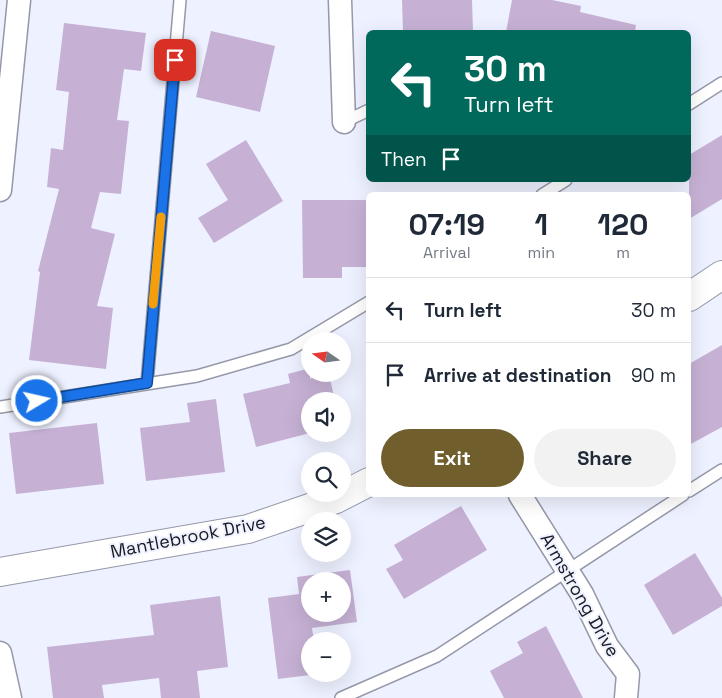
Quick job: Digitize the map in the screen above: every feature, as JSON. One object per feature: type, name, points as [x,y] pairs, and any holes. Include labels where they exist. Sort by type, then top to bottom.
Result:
[{"type":"street","points":[[0,190],[19,0]]},
{"type":"street","points":[[340,0],[344,122]]},
{"type":"street","points":[[691,296],[722,275]]},
{"type":"street","name":"Mantlebrook Drive","points":[[0,572],[248,529],[336,499],[366,484]]},
{"type":"street","name":"Armstrong Drive","points":[[521,497],[582,594],[607,646],[628,674],[626,698]]},
{"type":"street","points":[[0,653],[10,698]]},
{"type":"lane","points":[[147,383],[180,0]]},
{"type":"lane","points":[[691,103],[722,83]]},
{"type":"lane","points":[[344,122],[366,111]]},
{"type":"lane","points":[[547,192],[563,182]]},
{"type":"lane","points":[[0,407],[197,376],[291,348],[366,304]]},
{"type":"lane","points":[[691,490],[722,470]]},
{"type":"lane","points":[[341,698],[437,656],[567,569],[680,497]]},
{"type":"building","points":[[402,0],[472,0],[473,30],[403,30]]},
{"type":"building","points":[[512,0],[552,0],[581,6],[580,12],[636,25],[635,30],[506,30]]},
{"type":"building","points":[[64,23],[146,33],[141,71],[124,69],[117,120],[129,121],[121,194],[100,192],[91,228],[115,234],[97,306],[113,308],[106,369],[29,360],[40,272],[38,271],[59,189],[47,187],[51,148],[63,150],[69,92],[56,90]]},
{"type":"building","points":[[211,31],[275,46],[260,112],[196,97]]},
{"type":"building","points":[[722,135],[722,199],[691,218],[689,182],[691,182],[691,154]]},
{"type":"building","points":[[246,140],[283,201],[214,243],[198,218],[228,200],[206,164]]},
{"type":"building","points":[[302,200],[366,200],[366,267],[342,267],[342,278],[303,278]]},
{"type":"building","points":[[722,345],[722,427],[691,444],[691,363]]},
{"type":"building","points":[[301,370],[301,382],[331,382],[333,392],[301,392],[301,435],[256,447],[243,394],[290,383],[288,374]]},
{"type":"building","points":[[216,399],[225,472],[146,481],[140,428],[190,422],[187,403]]},
{"type":"building","points":[[97,423],[104,484],[16,494],[9,433]]},
{"type":"building","points":[[461,506],[487,550],[404,599],[386,569],[403,560],[394,545]]},
{"type":"building","points":[[695,553],[722,598],[722,606],[673,635],[644,585]]},
{"type":"building","points":[[301,576],[301,622],[351,622],[351,577],[357,622],[312,628],[313,632],[301,632],[301,676],[278,679],[268,598],[299,594],[297,577]]},
{"type":"building","points":[[220,596],[228,667],[197,671],[200,698],[161,698],[159,678],[102,685],[104,698],[53,698],[47,647],[154,635],[150,605]]},
{"type":"building","points":[[546,626],[583,698],[504,698],[490,671],[523,653],[517,642]]},
{"type":"slow traffic","points":[[153,304],[161,217]]},
{"type":"route","points":[[37,401],[147,383],[175,60]]}]
